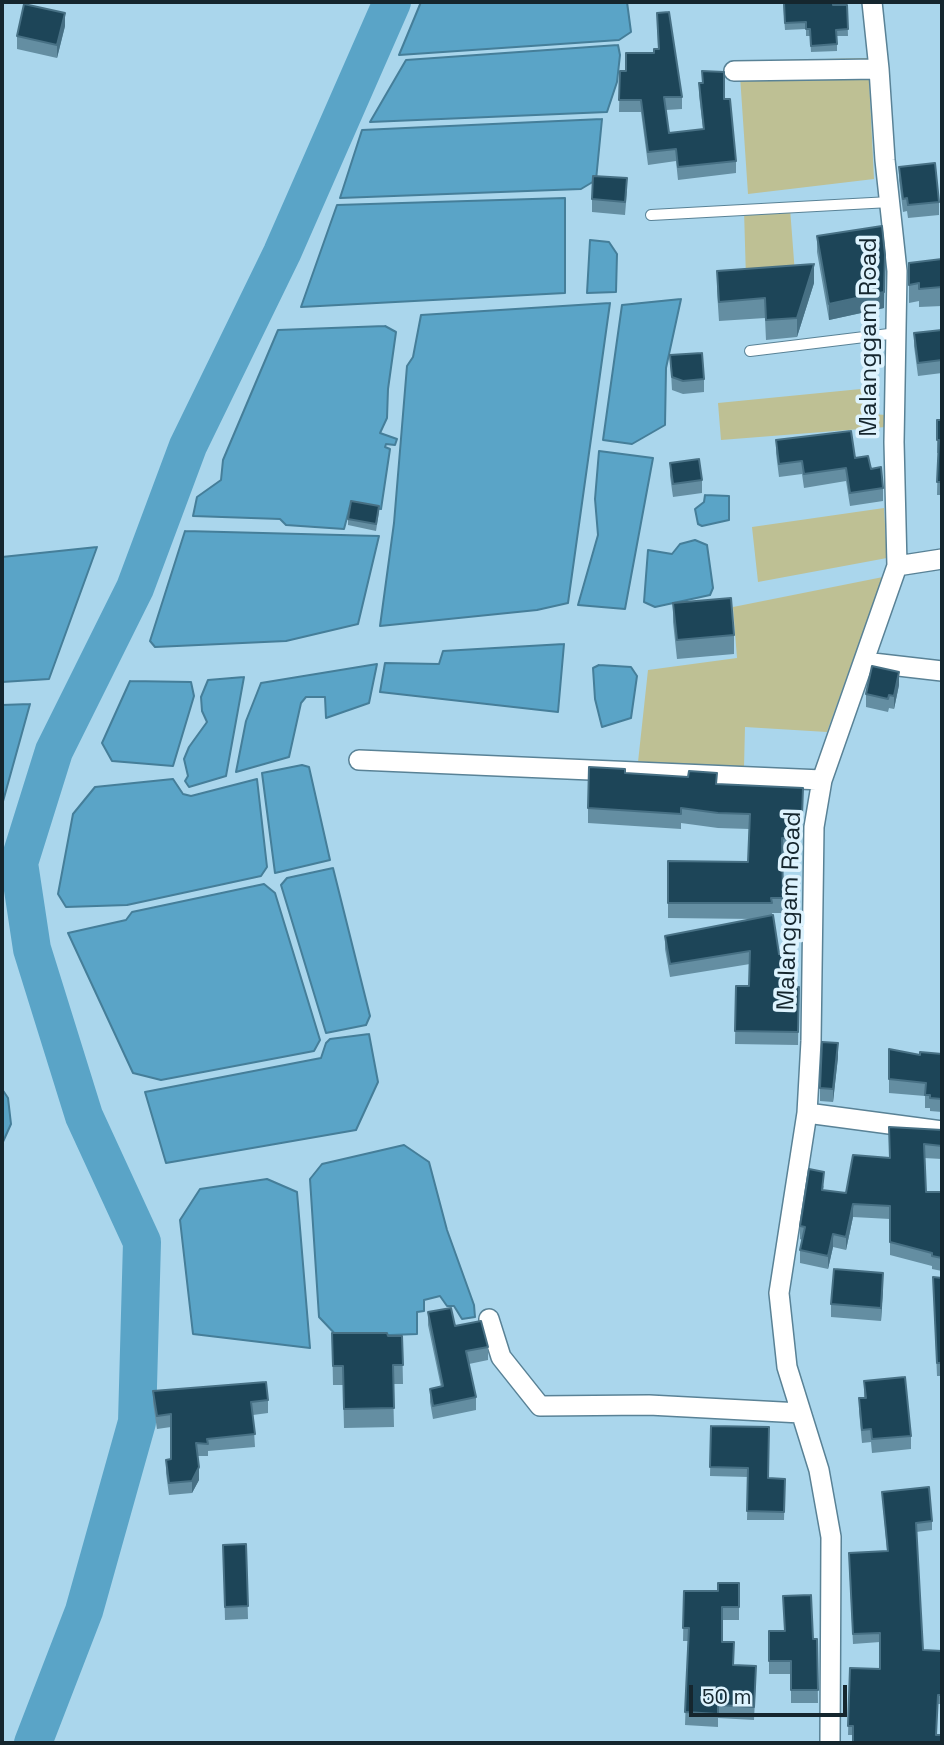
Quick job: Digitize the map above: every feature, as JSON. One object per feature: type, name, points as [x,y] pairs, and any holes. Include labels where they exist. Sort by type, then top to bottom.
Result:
[{"type":"street","name":"Malanggam Road","points":[[830,1743],[831,1537],[819,1470],[787,1367],[779,1293],[807,1113],[811,1041],[814,827],[822,780],[897,566],[894,442],[897,271],[872,2]]},
{"type":"street","points":[[734,71],[879,69]]},
{"type":"street","points":[[897,271],[920,268]]},
{"type":"street","points":[[897,566],[942,559]]},
{"type":"street","points":[[863,662],[942,671]]},
{"type":"street","points":[[359,760],[822,780]]},
{"type":"street","points":[[807,1113],[942,1131]]},
{"type":"street","points":[[489,1319],[501,1357],[540,1406],[649,1405],[801,1413]]},
{"type":"lane","points":[[651,215],[891,202]]},
{"type":"lane","points":[[750,351],[897,333]]},
{"type":"green space","points":[[868,58],[874,179],[748,194],[739,61]]},
{"type":"green space","points":[[790,208],[795,274],[746,279],[744,210]]},
{"type":"green space","points":[[871,388],[872,414],[886,415],[886,427],[721,440],[718,403]]},
{"type":"green space","points":[[884,508],[887,558],[758,582],[752,527]]},
{"type":"green space","points":[[883,577],[827,732],[745,727],[744,767],[638,762],[648,670],[737,658],[733,607]]},
{"type":"water","points":[[421,2],[627,2],[631,32],[619,40],[399,55]]},
{"type":"water","points":[[618,45],[620,55],[617,82],[607,112],[370,122],[406,60]]},
{"type":"water","points":[[602,119],[596,180],[581,189],[340,198],[362,130]]},
{"type":"water","points":[[565,198],[565,293],[301,307],[337,205]]},
{"type":"water","points":[[590,240],[609,242],[617,254],[616,292],[587,293]]},
{"type":"water","points":[[681,299],[666,368],[665,425],[632,444],[603,440],[622,305]]},
{"type":"water","points":[[610,303],[568,603],[537,610],[380,626],[394,523],[407,366],[413,357],[421,315]]},
{"type":"water","points":[[385,326],[396,332],[387,418],[380,433],[397,439],[395,445],[386,444],[385,447],[390,449],[381,509],[350,506],[344,529],[286,525],[280,519],[193,516],[197,497],[221,480],[223,460],[278,330]]},
{"type":"water","points":[[599,451],[653,458],[625,609],[578,605],[598,535],[595,499]]},
{"type":"water","points":[[705,495],[729,496],[729,520],[702,526],[698,524],[695,509],[704,502]]},
{"type":"water","points":[[185,531],[379,536],[358,624],[286,641],[155,647],[150,641]]},
{"type":"water","points":[[695,540],[707,545],[713,588],[710,595],[655,607],[644,602],[648,550],[672,554],[680,544]]},
{"type":"water","points":[[97,547],[49,679],[2,682],[2,557]]},
{"type":"water","points":[[564,644],[558,712],[380,692],[385,663],[439,664],[443,651]]},
{"type":"water","points":[[377,664],[369,703],[326,718],[325,697],[306,697],[301,703],[289,757],[236,772],[246,721],[261,683]]},
{"type":"water","points":[[599,665],[631,667],[637,676],[631,718],[602,727],[595,699],[593,668]]},
{"type":"water","points":[[244,677],[226,776],[189,787],[185,781],[188,776],[184,759],[207,722],[202,711],[201,697],[208,680]]},
{"type":"water","points":[[130,681],[191,682],[194,696],[173,766],[112,761],[102,743]]},
{"type":"water","points":[[30,704],[2,805],[2,705]]},
{"type":"water","points":[[302,765],[309,767],[330,860],[275,873],[262,773]]},
{"type":"water","points":[[173,779],[183,794],[191,796],[257,779],[267,867],[261,876],[127,905],[66,907],[58,894],[73,814],[95,787]]},
{"type":"water","points":[[333,868],[370,1016],[366,1025],[326,1033],[281,885],[287,878]]},
{"type":"water","points":[[264,884],[275,893],[320,1040],[314,1051],[161,1080],[133,1073],[68,933],[126,920],[132,912]]},
{"type":"water","points":[[369,1034],[378,1082],[356,1130],[166,1163],[145,1092],[321,1058],[330,1039]]},
{"type":"water","points":[[2,1089],[8,1098],[11,1124],[2,1144]]},
{"type":"water","points":[[404,1145],[429,1162],[447,1230],[474,1305],[475,1317],[462,1319],[454,1306],[447,1306],[440,1296],[424,1300],[424,1311],[417,1312],[417,1334],[338,1337],[319,1317],[310,1179],[322,1164]]},
{"type":"water","points":[[267,1179],[297,1192],[310,1348],[193,1334],[180,1220],[200,1189]]},
{"type":"building","points":[[784,2],[833,2],[833,5],[847,5],[848,29],[836,30],[837,44],[811,46],[810,29],[806,29],[806,22],[785,23]]},
{"type":"building","points":[[24,4],[65,13],[57,45],[17,36]]},
{"type":"building","points":[[669,12],[682,97],[664,97],[669,133],[704,129],[699,83],[703,83],[702,71],[724,72],[724,99],[730,99],[736,161],[678,167],[676,149],[648,152],[641,100],[619,100],[620,71],[626,71],[626,53],[654,53],[654,49],[659,49],[657,13]]},
{"type":"building","points":[[935,163],[939,202],[908,205],[907,198],[903,199],[899,167]]},
{"type":"building","points":[[593,176],[627,178],[625,202],[592,199]]},
{"type":"building","points":[[882,226],[885,255],[884,292],[829,304],[817,236]]},
{"type":"building","points":[[942,259],[942,287],[919,289],[919,283],[909,285],[909,263]]},
{"type":"building","points":[[814,264],[797,318],[766,320],[765,298],[719,302],[717,271]]},
{"type":"building","points":[[942,330],[942,360],[918,363],[914,333]]},
{"type":"building","points":[[702,353],[704,379],[683,381],[672,377],[670,355]]},
{"type":"building","points":[[937,420],[942,420],[942,482],[937,482]]},
{"type":"building","points":[[851,431],[855,458],[868,456],[871,469],[881,467],[883,488],[850,493],[846,468],[804,474],[802,461],[779,464],[776,440]]},
{"type":"building","points":[[699,459],[702,480],[673,484],[670,463]]},
{"type":"building","points":[[351,501],[379,506],[376,524],[348,519]]},
{"type":"building","points":[[731,598],[734,635],[677,640],[673,603]]},
{"type":"building","points":[[872,666],[899,672],[894,696],[889,695],[888,699],[866,694]]},
{"type":"building","points":[[589,767],[625,769],[625,773],[688,777],[689,771],[717,773],[716,784],[803,788],[802,816],[792,815],[791,839],[782,838],[783,898],[771,898],[772,903],[668,903],[668,861],[748,862],[750,814],[681,808],[681,814],[588,808]]},
{"type":"building","points":[[773,915],[779,954],[791,954],[791,987],[799,987],[798,1032],[735,1031],[736,986],[749,986],[750,951],[670,964],[665,936]]},
{"type":"building","points":[[822,1042],[838,1043],[833,1089],[820,1088]]},
{"type":"building","points":[[889,1049],[920,1055],[920,1052],[942,1054],[942,1099],[925,1095],[926,1083],[889,1079]]},
{"type":"building","points":[[889,1127],[942,1130],[942,1146],[924,1144],[926,1192],[942,1192],[942,1258],[890,1242],[890,1206],[853,1204],[846,1237],[833,1234],[828,1256],[800,1250],[805,1227],[800,1226],[809,1169],[824,1172],[822,1190],[846,1193],[853,1155],[890,1158]]},
{"type":"building","points":[[834,1269],[883,1273],[881,1308],[831,1304]]},
{"type":"building","points":[[933,1277],[942,1278],[942,1363],[937,1363]]},
{"type":"building","points":[[451,1308],[455,1326],[481,1321],[488,1347],[466,1351],[476,1397],[433,1406],[430,1389],[443,1386],[428,1312]]},
{"type":"building","points":[[332,1333],[387,1333],[388,1336],[402,1336],[403,1365],[393,1365],[394,1408],[344,1409],[343,1366],[333,1366]]},
{"type":"building","points":[[905,1377],[911,1436],[872,1439],[871,1429],[862,1430],[859,1398],[866,1398],[864,1381]]},
{"type":"building","points":[[266,1382],[268,1400],[251,1402],[255,1434],[207,1439],[208,1444],[196,1443],[199,1467],[192,1481],[169,1483],[166,1460],[171,1459],[171,1414],[157,1416],[153,1391]]},
{"type":"building","points":[[711,1426],[769,1427],[768,1478],[785,1479],[784,1512],[747,1511],[748,1468],[710,1467]]},
{"type":"building","points":[[929,1487],[932,1521],[916,1523],[923,1650],[942,1651],[942,1695],[938,1695],[936,1735],[942,1735],[942,1743],[853,1743],[853,1726],[848,1726],[850,1668],[880,1669],[880,1633],[853,1634],[849,1553],[888,1551],[882,1492]]},
{"type":"building","points":[[246,1544],[248,1606],[225,1607],[223,1545]]},
{"type":"building","points":[[718,1583],[739,1583],[739,1607],[722,1607],[722,1642],[734,1642],[733,1665],[756,1666],[754,1707],[718,1705],[718,1714],[685,1712],[689,1628],[683,1628],[684,1591],[718,1591]]},
{"type":"building","points":[[811,1595],[813,1639],[817,1639],[818,1690],[791,1690],[791,1661],[769,1661],[769,1631],[785,1631],[783,1596]]},
{"type":"waterway","points":[[33,1743],[84,1611],[137,1422],[142,1242],[84,1116],[32,949],[19,863],[54,751],[135,588],[188,446],[282,253],[392,2]]}]
